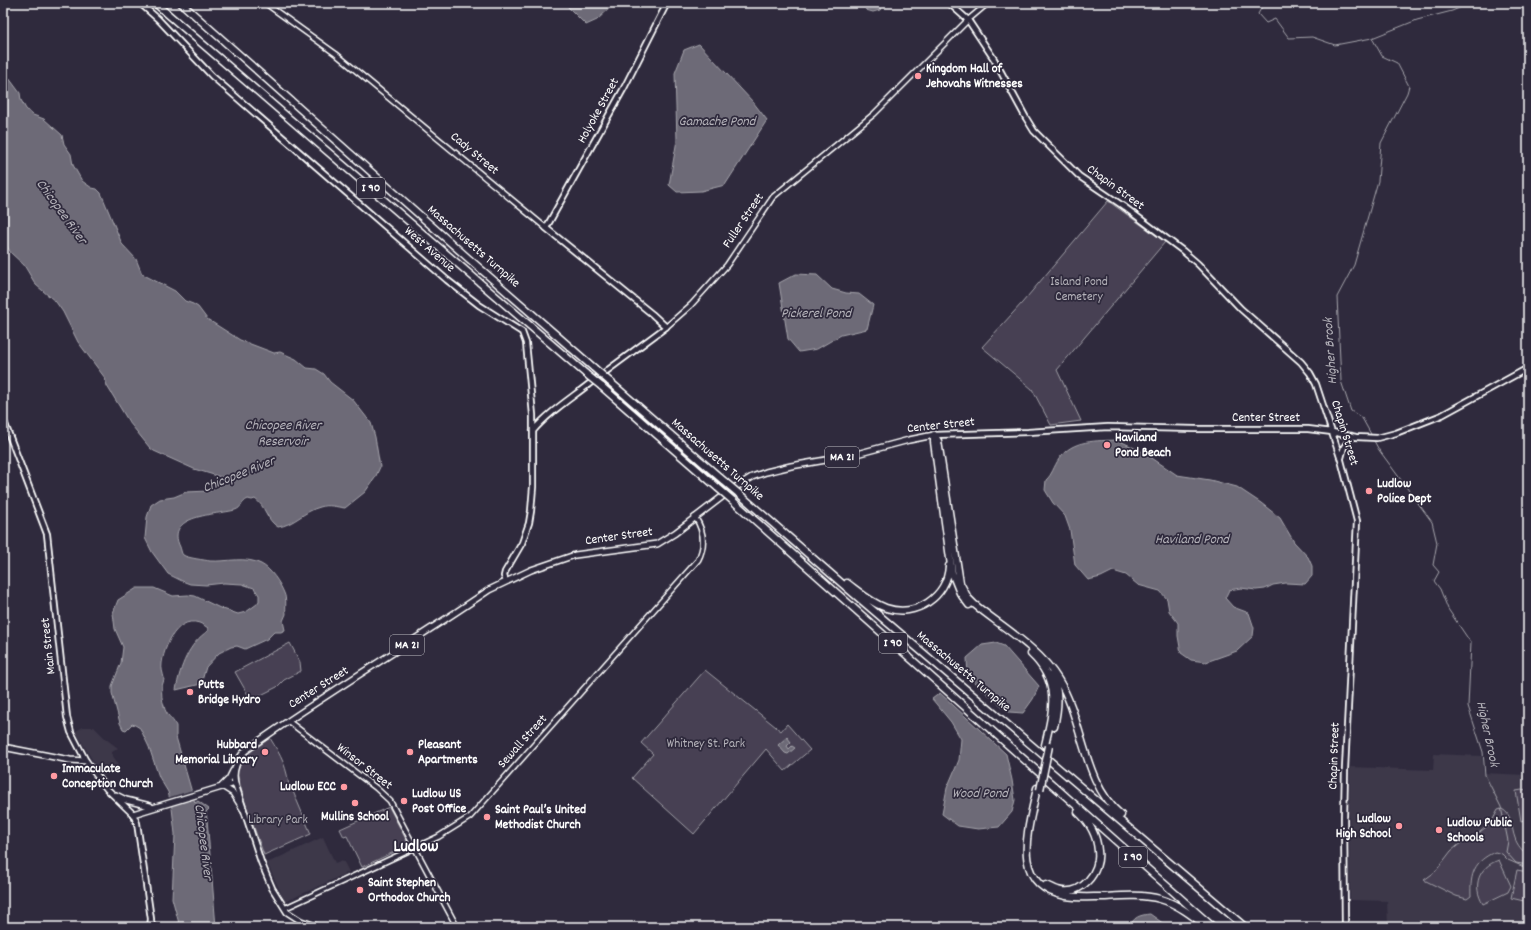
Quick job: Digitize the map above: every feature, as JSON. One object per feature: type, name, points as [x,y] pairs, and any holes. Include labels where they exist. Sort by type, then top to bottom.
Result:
[{"type":"highway","name":"Massachusetts Turnpike","points":[[155,3],[732,500],[1213,927]]},
{"type":"highway","name":"Massachusetts Turnpike","points":[[181,3],[468,258],[788,537],[1244,927]]},
{"type":"highway","points":[[934,435],[954,580],[963,598],[975,610],[1036,659],[1049,678],[1053,709],[1026,850],[1030,870],[1041,885],[1052,892],[1074,897],[1128,896],[1161,899],[1179,907],[1207,927]]},
{"type":"highway","points":[[934,435],[938,442],[960,583],[966,594],[974,604],[1033,651],[1049,667],[1064,690],[1095,778],[1106,799],[1115,810],[1171,863]]},
{"type":"highway","points":[[788,537],[871,601],[886,608],[899,610],[911,610],[922,606],[938,594],[946,582],[950,554]]},
{"type":"highway","points":[[1033,651],[1049,669],[1057,689],[1058,709],[1047,746]]},
{"type":"highway","points":[[1038,789],[1028,848],[1031,865],[1037,877],[1058,891],[1075,889],[1088,881],[1095,872],[1099,856],[1097,844],[1088,824],[1054,786]]},
{"type":"main road","name":"West Avenue","points":[[140,3],[171,32],[212,76],[447,280],[479,305],[522,332],[526,343],[529,365],[533,431],[533,487],[529,523],[522,543],[505,572],[504,576],[506,581]]},
{"type":"main road","name":"Holyoke Street","points":[[546,228],[624,88],[666,3]]},
{"type":"main road","name":"Chapin Street","points":[[949,3],[968,20],[994,59],[1034,131],[1079,176],[1123,206],[1198,264],[1241,310],[1301,362],[1310,373],[1316,384],[1341,460],[1357,521],[1345,769],[1344,818],[1346,927]]},
{"type":"main road","name":"Cady Street","points":[[546,228],[666,327]]},
{"type":"main road","name":"Fuller Street","points":[[533,431],[542,421],[568,400],[623,357],[666,327]]},
{"type":"main road","name":"Center Street","points":[[222,786],[229,779],[239,758],[245,751],[288,721],[489,590],[532,569],[575,555],[657,544],[672,535],[730,490],[762,474],[790,466],[849,456],[914,438],[934,435],[1028,432],[1108,427],[1308,429],[1371,439],[1396,434],[1442,415],[1528,368]]},
{"type":"main road","name":"Main Street","points":[[3,419],[47,534],[67,717],[72,732],[86,761],[96,776],[110,792],[133,814],[137,823],[151,919],[150,927]]},
{"type":"main road","points":[[1341,460],[1344,447],[1352,436]]},
{"type":"main road","points":[[3,747],[70,760],[86,761]]},
{"type":"main road","points":[[236,764],[234,783],[267,879],[285,908],[301,921],[319,927]]},
{"type":"main road","points":[[133,814],[234,783]]},
{"type":"main road","points":[[222,786],[232,792],[243,809]]},
{"type":"main road","points":[[110,792],[143,806],[155,806]]},
{"type":"street","name":"Cady Street","points":[[265,3],[336,54],[546,228]]},
{"type":"street","name":"Fuller Street","points":[[666,327],[691,305],[728,265],[773,197],[874,114],[968,20],[988,3]]},
{"type":"street","name":"Sewall Street","points":[[285,908],[415,848],[445,833],[470,817],[694,566],[700,556],[703,536],[702,528],[695,517]]},
{"type":"street","name":"Winsor Street","points":[[288,721],[390,801],[457,927]]},
{"type":"street","points":[[151,919],[153,927]]},
{"type":"street","points":[[301,921],[301,927]]},
{"type":"shaded area","points":[[83,727],[94,727],[118,748],[111,753],[118,764],[104,776],[94,763],[77,734],[76,731]]},
{"type":"shaded area","name":"Ludlow Public Schools","points":[[1434,754],[1482,756],[1484,773],[1528,774],[1528,927],[1388,927],[1387,901],[1350,900],[1350,767],[1433,770]]},
{"type":"shaded area","points":[[323,837],[335,863],[340,861],[344,862],[349,872],[285,902],[267,863]]},
{"type":"green space","name":"Island Pond Cemetery","points":[[1108,201],[1165,242],[1057,370],[1081,421],[1051,425],[1032,389],[982,347],[1022,303]]},
{"type":"green space","points":[[290,643],[300,662],[301,671],[284,680],[277,687],[251,700],[235,672]]},
{"type":"green space","name":"Whitney St. Park","points":[[705,670],[781,731],[787,724],[810,750],[785,771],[766,749],[694,834],[632,778],[653,754],[641,743]]},
{"type":"green space","name":"Library Park","points":[[270,738],[283,762],[289,790],[292,789],[311,834],[264,855],[244,800],[237,773],[243,757]]},
{"type":"green space","points":[[1528,789],[1528,819],[1521,821],[1516,791]]},
{"type":"green space","points":[[389,807],[409,845],[362,867],[347,836],[344,837],[340,829]]},
{"type":"green space","points":[[1502,809],[1510,818],[1517,843],[1528,856],[1528,863],[1524,867],[1508,860],[1502,854],[1495,852],[1482,860],[1475,869],[1471,881],[1471,896],[1467,899],[1456,896],[1424,880],[1435,872],[1451,851],[1462,842],[1475,836],[1491,823],[1498,810]]},
{"type":"green space","points":[[1499,860],[1511,886],[1508,892],[1483,904],[1478,891],[1479,878],[1486,867]]},
{"type":"green space","points":[[1517,870],[1528,872],[1528,902],[1511,898]]},
{"type":"water","points":[[567,3],[615,3],[597,20],[586,25],[568,7]]},
{"type":"water","points":[[863,3],[886,3],[880,10],[873,12],[866,10]]},
{"type":"water","name":"Gamache Pond","points":[[699,44],[753,102],[767,120],[725,185],[701,191],[677,192],[669,185],[677,140],[675,73],[684,50]]},
{"type":"water","name":"Chicopee River Reservoir","points":[[3,70],[20,93],[21,100],[26,109],[33,115],[44,119],[62,135],[64,144],[71,154],[73,165],[82,181],[92,188],[97,189],[101,193],[122,244],[136,259],[142,274],[175,291],[185,301],[198,307],[207,319],[240,340],[274,353],[280,352],[296,359],[307,368],[316,369],[324,374],[330,382],[353,400],[371,423],[375,437],[380,467],[375,478],[365,492],[345,508],[323,506],[314,509],[289,524],[278,527],[271,521],[259,502],[255,499],[248,499],[235,510],[195,518],[186,522],[179,528],[177,536],[183,555],[210,561],[249,560],[261,564],[272,573],[278,581],[286,600],[286,614],[283,621],[285,630],[281,632],[274,632],[267,639],[245,649],[237,646],[231,647],[219,653],[206,667],[201,684],[176,690],[186,656],[201,636],[208,631],[208,628],[199,623],[191,622],[183,624],[177,630],[167,645],[162,663],[164,681],[162,686],[162,699],[165,709],[176,726],[176,737],[195,803],[198,801],[209,809],[206,812],[216,927],[180,927],[172,898],[175,834],[172,808],[168,792],[159,777],[149,747],[140,728],[132,724],[126,730],[123,729],[112,693],[112,686],[121,663],[123,647],[115,629],[113,613],[118,600],[137,588],[154,588],[173,596],[195,596],[220,608],[238,614],[246,612],[257,604],[259,601],[259,595],[254,588],[242,584],[190,584],[168,574],[152,552],[145,538],[147,517],[151,505],[160,499],[174,497],[186,492],[209,491],[223,482],[224,478],[194,469],[150,448],[129,422],[107,386],[105,378],[78,342],[63,312],[56,302],[36,285],[24,265],[11,253],[3,240]]},
{"type":"water","name":"Pickerel Pond","points":[[796,274],[817,275],[832,289],[846,293],[859,294],[873,305],[867,329],[841,335],[817,349],[799,352],[788,339],[779,283]]},
{"type":"water","name":"Haviland Pond","points":[[1118,440],[1143,452],[1177,475],[1210,480],[1237,487],[1280,518],[1294,542],[1308,557],[1312,566],[1312,576],[1305,584],[1286,583],[1273,585],[1265,589],[1256,590],[1241,588],[1229,590],[1225,598],[1233,607],[1249,613],[1254,628],[1253,636],[1237,651],[1206,662],[1191,660],[1181,653],[1178,636],[1178,623],[1169,611],[1167,599],[1160,591],[1138,585],[1126,575],[1113,571],[1101,577],[1088,580],[1075,565],[1070,530],[1065,516],[1053,503],[1045,490],[1046,480],[1050,476],[1064,452],[1078,444],[1094,441]]},
{"type":"water","points":[[996,643],[1004,646],[1039,686],[1033,699],[1023,713],[1009,712],[968,677],[967,658],[982,645]]},
{"type":"water","name":"Wood Pond","points":[[940,693],[1006,754],[1015,800],[1012,812],[999,827],[978,829],[958,826],[942,814],[947,788],[959,760],[961,739],[951,722],[932,699]]},
{"type":"water","points":[[787,737],[791,742],[787,746],[789,749],[792,746],[795,748],[788,754],[785,753],[778,745]]},
{"type":"water","points":[[1150,914],[1164,924],[1178,927],[1130,927],[1137,917]]},
{"type":"pier","points":[[193,790],[196,799],[169,807],[167,798]]},
{"type":"waterway","name":"Higher Brook","points":[[1264,3],[1258,14],[1266,23],[1275,19],[1289,38],[1312,37],[1335,45],[1372,38],[1382,56],[1397,63],[1409,86],[1407,93],[1381,143],[1378,181],[1354,265],[1337,297],[1341,381],[1351,411],[1362,418],[1372,436]]},
{"type":"waterway","points":[[1372,38],[1417,20],[1452,11],[1471,3]]},
{"type":"waterway","name":"Higher Brook","points":[[1373,439],[1379,450],[1432,522],[1437,543],[1433,565],[1439,572],[1434,581],[1440,589],[1448,609],[1471,643],[1468,706],[1483,752],[1485,775],[1501,807],[1508,841],[1506,852],[1516,863],[1528,865]]},
{"type":"place","name":"Kingdom Hall of Jehovahs Witnesses","points":[[918,76]]},
{"type":"place","name":"Haviland Pond Beach","points":[[1107,445]]},
{"type":"place","name":"Ludlow Police Dept","points":[[1369,491]]},
{"type":"place","name":"Putts Bridge Hydro","points":[[190,692]]},
{"type":"place","name":"Hubbard Memorial Library","points":[[265,752]]},
{"type":"place","name":"Pleasant Apartments","points":[[410,752]]},
{"type":"place","name":"Immaculate Conception Church","points":[[54,776]]},
{"type":"place","name":"Ludlow ECC","points":[[344,787]]},
{"type":"place","name":"Ludlow US Post Office","points":[[404,801]]},
{"type":"place","name":"Mullins School","points":[[355,803]]},
{"type":"place","name":"Saint Paul’s United Methodist Church","points":[[487,817]]},
{"type":"place","name":"Ludlow High School","points":[[1399,826]]},
{"type":"place","name":"Ludlow Public Schools","points":[[1439,830]]},
{"type":"place","name":"Saint Stephen Orthodox Church","points":[[360,890]]},
{"type":"district","name":"Ludlow","points":[[416,848]]},
{"type":"water label","name":"Chicopee River","points":[[61,212]]},
{"type":"water label","name":"Chicopee River","points":[[239,475]]},
{"type":"water label","name":"Chicopee River","points":[[203,842]]}]
